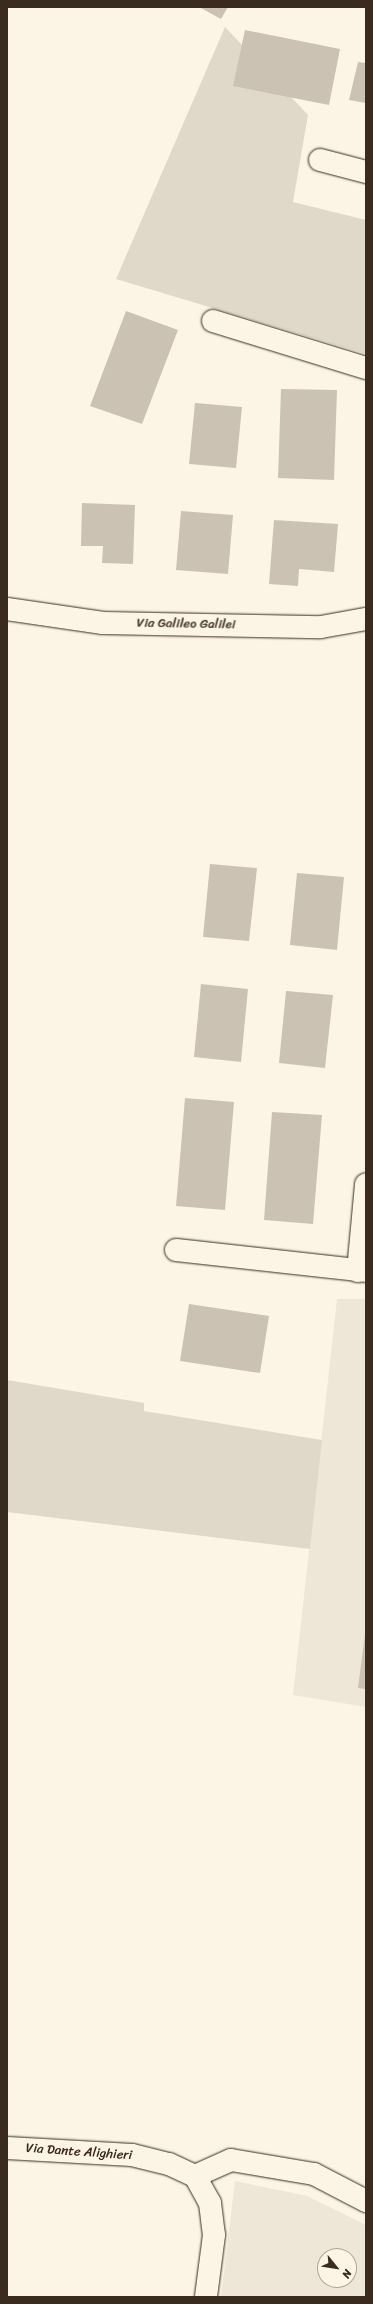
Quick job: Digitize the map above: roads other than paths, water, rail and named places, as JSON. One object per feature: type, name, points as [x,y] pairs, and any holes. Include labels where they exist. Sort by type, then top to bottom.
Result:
[{"type":"street","points":[[320,160],[366,172]]},
{"type":"street","points":[[213,321],[366,368]]},
{"type":"street","name":"Via Galileo Galilei","points":[[7,609],[103,623],[321,627],[366,619]]},
{"type":"street","points":[[176,1250],[362,1271],[366,1184]]},
{"type":"street","name":"Via Dante Alighieri","points":[[7,2148],[132,2155],[169,2164],[195,2176]]},
{"type":"street","points":[[206,2297],[214,2235],[210,2203],[195,2176],[231,2160],[314,2174],[366,2201]]}]
